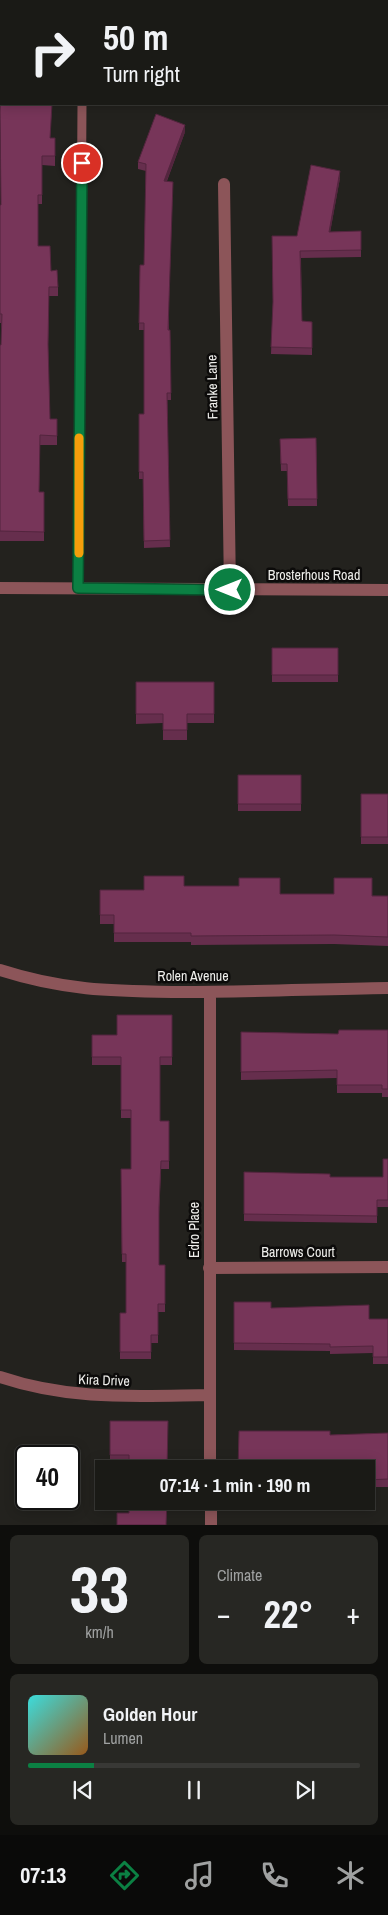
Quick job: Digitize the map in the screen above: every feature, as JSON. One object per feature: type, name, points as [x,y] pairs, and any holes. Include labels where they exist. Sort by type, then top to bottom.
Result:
[{"type":"street","name":"Franke Lane","points":[[224,184],[230,590]]},
{"type":"street","name":"Brosterhous Road","points":[[0,588],[388,590]]},
{"type":"street","name":"Rolen Avenue","points":[[0,970],[52,985],[99,991],[210,992],[388,988]]},
{"type":"street","name":"Edro Place","points":[[210,992],[210,1460]]},
{"type":"street","name":"Barrows Court","points":[[209,1268],[388,1267]]},
{"type":"street","name":"Kira Drive","points":[[0,1377],[56,1392],[92,1396],[210,1396]]},
{"type":"street","points":[[211,1510],[211,1525]]},
{"type":"lane","points":[[78,588],[82,105]]},
{"type":"building","points":[[0,105],[52,105],[50,138],[55,138],[55,156],[42,156],[42,195],[38,195],[38,246],[50,246],[51,271],[57,270],[58,287],[49,287],[48,344],[50,419],[57,419],[57,436],[40,435],[39,492],[44,492],[44,532],[0,531],[0,345],[2,314],[0,314]]},
{"type":"building","points":[[156,114],[185,125],[164,181],[173,182],[168,330],[170,330],[171,393],[167,393],[170,540],[144,541],[143,472],[139,472],[139,414],[144,414],[144,323],[139,323],[140,265],[144,265],[146,164],[138,162]]},
{"type":"building","points":[[311,165],[340,171],[329,232],[361,231],[361,250],[300,251],[302,321],[312,322],[312,348],[271,347],[273,302],[272,236],[297,236]]},
{"type":"building","points":[[316,438],[317,499],[288,499],[287,464],[281,464],[280,439]]},
{"type":"building","points":[[272,648],[338,648],[338,675],[272,675]]},
{"type":"building","points":[[136,682],[214,682],[214,714],[187,714],[187,730],[163,730],[163,714],[136,714]]},
{"type":"building","points":[[238,775],[301,775],[301,804],[238,804]]},
{"type":"building","points":[[361,794],[388,794],[388,837],[361,837]]},
{"type":"building","points":[[144,876],[184,876],[184,886],[239,886],[239,878],[280,878],[280,894],[334,894],[334,878],[372,878],[372,896],[388,896],[388,937],[334,935],[191,936],[191,933],[114,933],[114,915],[100,915],[100,890],[144,890]]},
{"type":"building","points":[[117,1015],[172,1015],[172,1057],[160,1057],[160,1121],[169,1121],[169,1161],[161,1161],[159,1207],[159,1265],[165,1265],[165,1304],[158,1304],[158,1335],[151,1335],[151,1352],[120,1352],[120,1313],[126,1313],[126,1254],[122,1254],[121,1169],[131,1169],[131,1110],[121,1110],[121,1057],[92,1057],[92,1035],[117,1035]]},
{"type":"building","points":[[339,1030],[388,1030],[388,1089],[382,1089],[382,1085],[337,1085],[337,1070],[241,1072],[241,1032],[338,1034]]},
{"type":"building","points":[[383,1159],[388,1159],[388,1200],[377,1200],[377,1216],[244,1214],[244,1172],[330,1174],[330,1177],[383,1177]]},
{"type":"building","points":[[234,1302],[271,1302],[271,1308],[369,1305],[369,1319],[388,1319],[388,1357],[373,1357],[373,1346],[330,1347],[330,1344],[234,1343]]},
{"type":"building","points":[[110,1421],[168,1421],[167,1460],[129,1460],[129,1455],[110,1455]]},
{"type":"building","points":[[239,1431],[330,1431],[330,1435],[388,1433],[388,1479],[375,1480],[375,1460],[238,1460]]},
{"type":"building","points":[[129,1510],[167,1510],[166,1525],[117,1525],[117,1513],[129,1513]]},
{"type":"slow traffic","points":[[79,438],[79,553]]},
{"type":"route","points":[[82,163],[78,588],[230,590]]}]
